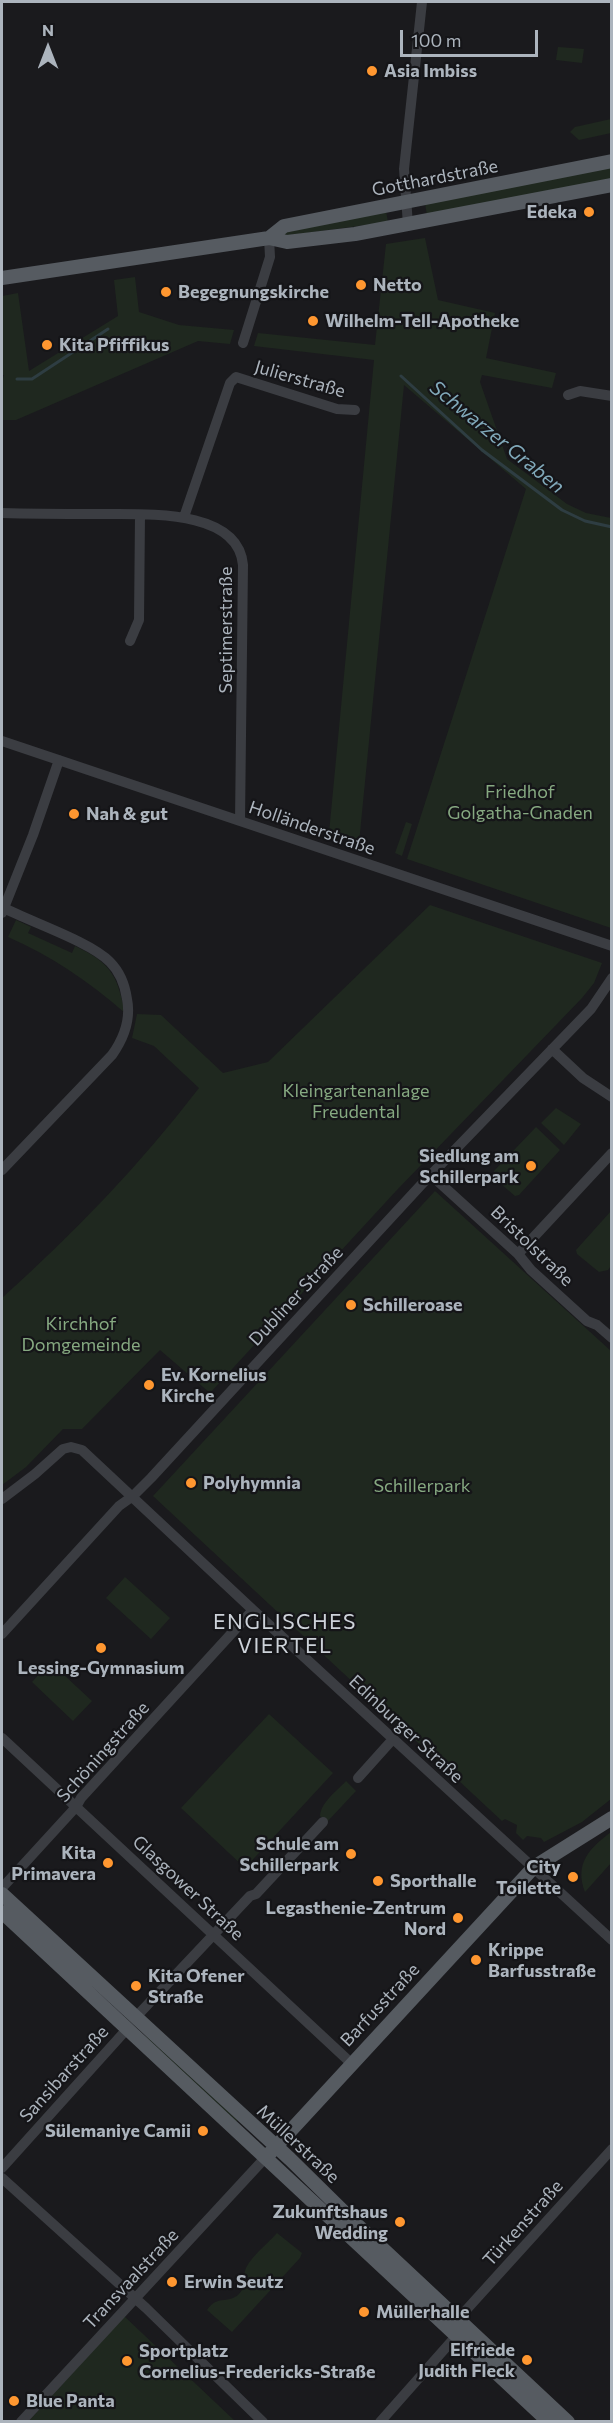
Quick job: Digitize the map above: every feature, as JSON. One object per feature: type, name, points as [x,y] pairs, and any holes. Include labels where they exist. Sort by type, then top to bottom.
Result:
[{"type":"main road","name":"Gotthardstraße","points":[[269,238],[284,226],[612,161]]},
{"type":"main road","name":"Gotthardstraße","points":[[2,278],[269,238],[287,242],[408,225],[612,185]]},
{"type":"main road","name":"Barfusstraße","points":[[265,2158],[534,1867],[612,1818]]},
{"type":"main road","name":"Müllerstraße","points":[[2,1894],[265,2158],[549,2421]]},
{"type":"main road","name":"Müllerstraße","points":[[2,1912],[246,2119],[568,2421]]},
{"type":"main road","points":[[236,2130],[246,2119]]},
{"type":"main road","points":[[296,2186],[306,2175]]},
{"type":"street","points":[[408,225],[405,202],[405,160],[422,2]]},
{"type":"street","points":[[243,343],[270,257],[269,238]]},
{"type":"street","name":"Julierstraße","points":[[184,517],[230,383],[236,377],[337,409],[355,410]]},
{"type":"street","points":[[568,395],[580,391],[612,396]]},
{"type":"street","name":"Septimerstraße","points":[[2,513],[184,517],[216,528],[236,542],[243,558],[240,821]]},
{"type":"street","points":[[130,641],[139,620],[140,515]]},
{"type":"street","name":"Holländerstraße","points":[[2,741],[612,946]]},
{"type":"street","points":[[2,1170],[112,1054],[123,1038],[129,1010],[124,986],[109,960],[87,947],[3,911],[59,760]]},
{"type":"street","name":"Dubliner Straße","points":[[2,1634],[430,1175],[596,1003],[612,978]]},
{"type":"street","points":[[552,1049],[583,1078],[612,1097]]},
{"type":"street","points":[[518,1254],[612,1153]]},
{"type":"street","name":"Bristolstraße","points":[[430,1175],[518,1254],[531,1270],[587,1321],[597,1325],[612,1338]]},
{"type":"street","name":"Edinburger Straße","points":[[2,1499],[63,1449],[71,1447],[82,1450],[253,1611],[612,1940]]},
{"type":"street","name":"Schöningstraße","points":[[2,1888],[76,1807],[81,1798],[253,1611]]},
{"type":"street","name":"Glasgower Straße","points":[[2,1738],[351,2063]]},
{"type":"street","points":[[358,1778],[393,1739]]},
{"type":"street","name":"Sansibarstraße","points":[[2,2168],[213,1934],[250,1896],[256,1894],[322,1822]]},
{"type":"street","name":"Türkenstraße","points":[[458,2319],[612,2149]]},
{"type":"street","name":"Transvaalstraße","points":[[21,2421],[265,2158]]},
{"type":"street","points":[[2,2178],[135,2299],[263,2421]]},
{"type":"street","points":[[380,2421],[457,2335]]},
{"type":"green space","points":[[558,47],[584,49],[582,63],[556,60]]},
{"type":"green space","points":[[611,119],[611,133],[579,140],[570,132],[575,127]]},
{"type":"green space","points":[[611,166],[611,180],[427,215],[425,204]]},
{"type":"green space","points":[[386,211],[388,222],[284,236],[283,232]]},
{"type":"green space","name":"Friedhof Golgatha-Gnaden","points":[[425,238],[438,300],[495,313],[486,358],[556,373],[552,388],[482,375],[480,382],[507,459],[567,504],[586,513],[611,518],[611,928],[407,859],[526,489],[404,385],[359,843],[329,833],[374,360],[254,346],[258,333],[375,345],[386,244]]},
{"type":"green space","points":[[135,277],[139,312],[179,325],[234,330],[230,344],[198,341],[16,420],[2,420],[4,375],[2,375],[2,296],[18,293],[29,371],[118,316],[114,280]]},
{"type":"green space","points":[[406,822],[412,824],[402,856],[395,853]]},
{"type":"green space","points":[[430,905],[602,963],[594,983],[396,1191],[210,1393],[160,1350],[82,1429],[63,1429],[26,1467],[2,1485],[2,1298],[105,1198],[177,1117],[199,1088],[154,1046],[132,1038],[137,1014],[161,1015],[223,1073],[268,1062]]},
{"type":"green space","points":[[16,920],[31,927],[28,933],[72,953],[75,946],[97,958],[115,980],[125,1013],[69,970],[40,952],[8,937]]},
{"type":"green space","points":[[556,1108],[581,1124],[564,1145],[541,1123]]},
{"type":"green space","points":[[536,1127],[560,1150],[519,1195],[515,1196],[495,1179],[494,1171]]},
{"type":"green space","name":"Schillerpark","points":[[435,1191],[611,1351],[611,1799],[582,1822],[544,1842],[541,1838],[527,1836],[523,1840],[516,1833],[517,1825],[505,1819],[502,1821],[153,1496]]},
{"type":"green space","points":[[611,1211],[611,1266],[608,1270],[599,1272],[577,1254],[576,1250]]},
{"type":"green space","points":[[125,1577],[170,1618],[151,1639],[106,1598]]},
{"type":"green space","points":[[50,1662],[92,1701],[73,1721],[32,1682]]},
{"type":"green space","points":[[269,1714],[333,1773],[245,1868],[181,1808]]},
{"type":"green space","points":[[346,1781],[356,1791],[327,1822],[320,1816],[323,1806]]},
{"type":"green space","points":[[611,1832],[611,1863],[585,1892],[581,1873],[586,1857]]},
{"type":"green space","points":[[146,2036],[238,2120],[234,2122],[144,2037]]},
{"type":"green space","points":[[277,2233],[302,2253],[300,2258],[232,2332],[207,2310],[218,2301],[234,2298],[241,2292],[248,2264]]},
{"type":"green space","name":"Sportplatz Cornelius-Fredericks-Straße","points":[[124,2316],[235,2421],[28,2422]]},
{"type":"waterway","name":"Schwarzer Graben","points":[[17,379],[32,379],[108,329]]},
{"type":"waterway","name":"Schwarzer Graben","points":[[401,376],[482,450],[562,510],[585,521],[612,527]]},
{"type":"place","name":"Asia Imbiss","points":[[372,71]]},
{"type":"place","name":"Edeka","points":[[589,212]]},
{"type":"place","name":"Netto","points":[[361,285]]},
{"type":"place","name":"Begegnungskirche","points":[[166,292]]},
{"type":"place","name":"Wilhelm-Tell-Apotheke","points":[[313,321]]},
{"type":"place","name":"Kita Pfiffikus","points":[[47,345]]},
{"type":"place","name":"Nah & gut","points":[[74,814]]},
{"type":"place","name":"Siedlung am Schillerpark","points":[[531,1166]]},
{"type":"place","name":"Schilleroase","points":[[351,1305]]},
{"type":"place","name":"Ev. Kornelius Kirche","points":[[149,1385]]},
{"type":"place","name":"Polyhymnia","points":[[191,1483]]},
{"type":"place","name":"Lessing-Gymnasium","points":[[101,1648]]},
{"type":"place","name":"Schule am Schillerpark","points":[[351,1854]]},
{"type":"place","name":"Kita Primavera","points":[[108,1863]]},
{"type":"place","name":"City Toilette","points":[[573,1877]]},
{"type":"place","name":"Sporthalle","points":[[378,1881]]},
{"type":"place","name":"Legasthenie-Zentrum Nord","points":[[458,1918]]},
{"type":"place","name":"Krippe Barfusstraße","points":[[476,1960]]},
{"type":"place","name":"Kita Ofener Straße","points":[[136,1986]]},
{"type":"place","name":"Sülemaniye Camii","points":[[203,2131]]},
{"type":"place","name":"Zukunftshaus Wedding","points":[[400,2222]]},
{"type":"place","name":"Erwin Seutz","points":[[172,2282]]},
{"type":"place","name":"Müllerhalle","points":[[364,2312]]},
{"type":"place","name":"Elfriede Judith Fleck","points":[[527,2360]]},
{"type":"place","name":"Sportplatz Cornelius-Fredericks-Straße","points":[[127,2361]]},
{"type":"place","name":"Blue Panta","points":[[14,2401]]},
{"type":"district","name":"ENGLISCHES VIERTEL","points":[[285,1634]]},
{"type":"park label","name":"Kleingartenanlage Freudental","points":[[356,1101]]},
{"type":"park label","name":"Kirchhof Domgemeinde","points":[[81,1334]]}]
